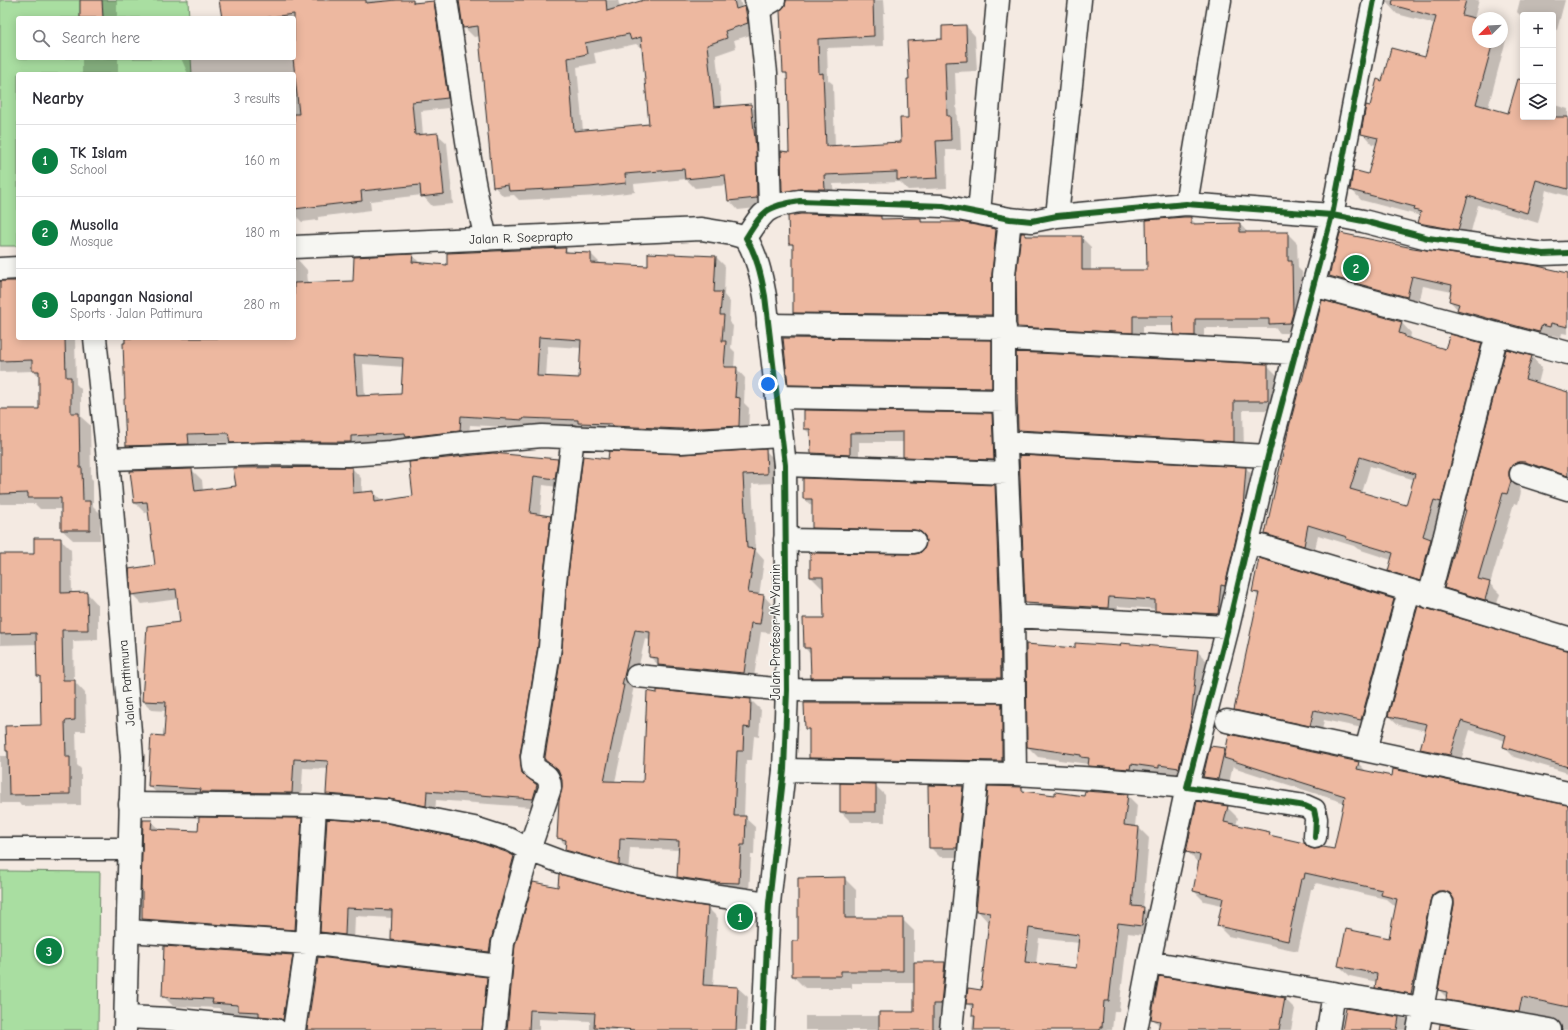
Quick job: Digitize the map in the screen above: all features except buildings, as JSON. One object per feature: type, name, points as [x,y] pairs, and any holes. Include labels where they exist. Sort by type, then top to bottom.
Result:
[{"type":"street","points":[[446,0],[467,140],[486,239]]},
{"type":"street","points":[[979,213],[998,0]]},
{"type":"street","points":[[1057,216],[1080,0]]},
{"type":"street","points":[[1186,204],[1220,0]]},
{"type":"street","points":[[1136,1030],[1149,962],[1187,787],[1228,627],[1268,456],[1332,215],[1374,0]]},
{"type":"street","points":[[763,3],[770,207]]},
{"type":"street","points":[[746,238],[758,218],[770,207],[783,203],[800,201],[943,206],[1010,219],[1032,221],[1057,216],[1186,204],[1332,215],[1363,221],[1428,238],[1543,254],[1568,253]]},
{"type":"street","points":[[1010,219],[1004,274],[1004,401],[1013,616],[1014,774]]},
{"type":"street","name":"Jalan R. Soeprapto","points":[[296,247],[701,229],[746,238]]},
{"type":"street","name":"Jalan Profesor M. Yamin","points":[[746,238],[753,250],[760,269],[777,397],[784,465],[787,690],[784,770],[769,902],[763,1030]]},
{"type":"street","points":[[0,269],[16,268]]},
{"type":"street","points":[[1314,285],[1568,353]]},
{"type":"street","points":[[768,325],[1005,333],[1296,352]]},
{"type":"street","points":[[1366,750],[1466,458],[1496,334]]},
{"type":"street","name":"Jalan Pattimura","points":[[95,340],[108,459],[132,757],[126,1024]]},
{"type":"street","points":[[777,397],[1004,401]]},
{"type":"street","points":[[108,459],[268,454],[347,455],[542,436],[681,442],[781,436]]},
{"type":"street","points":[[494,1030],[500,966],[506,929],[528,850],[550,788],[548,778],[545,774],[533,766],[532,757],[550,647],[555,582],[573,437]]},
{"type":"street","points":[[1006,442],[1268,456]]},
{"type":"street","points":[[784,465],[1007,473]]},
{"type":"street","points":[[1522,474],[1568,489]]},
{"type":"street","points":[[785,540],[914,542]]},
{"type":"street","points":[[1248,542],[1568,638]]},
{"type":"street","points":[[1013,616],[1228,627]]},
{"type":"street","points":[[637,676],[787,690],[1014,691]]},
{"type":"street","points":[[1227,721],[1568,793]]},
{"type":"street","points":[[784,770],[1014,774],[1100,779],[1187,787],[1305,806],[1314,810],[1316,819],[1315,837]]},
{"type":"street","points":[[951,1030],[977,773]]},
{"type":"street","points":[[130,804],[315,806],[388,811],[474,828],[511,840],[528,850],[561,862],[632,881],[683,891],[769,902]]},
{"type":"street","points":[[294,1030],[306,943],[315,806]]},
{"type":"street","points":[[0,849],[130,849]]},
{"type":"street","points":[[1420,1020],[1442,903]]},
{"type":"street","points":[[128,931],[306,943],[500,966]]},
{"type":"street","points":[[1149,962],[1334,993],[1420,1020],[1550,1030]]},
{"type":"street","points":[[1328,1030],[1334,993]]},
{"type":"street","points":[[126,1024],[170,1019],[276,1030]]},
{"type":"green space","points":[[0,0],[188,0],[189,16],[16,16],[16,60],[191,60],[192,72],[16,72],[16,246],[0,246]]},
{"type":"green space","points":[[0,871],[100,872],[98,1030],[0,1030]]},
{"type":"cycle path","points":[[1315,837],[1316,819],[1314,810],[1305,806],[1187,787],[1228,627],[1268,456],[1332,215],[1374,0]]},
{"type":"cycle path","points":[[763,1030],[769,903],[784,770],[787,690],[785,465],[765,296],[756,259],[746,238],[762,215],[780,205],[800,201],[943,206],[1010,219],[1032,221],[1057,216],[1186,204],[1332,215],[1363,221],[1428,238],[1543,254],[1568,253]]},
{"type":"place","name":"Musolla","points":[[1356,268]]},
{"type":"place","name":"TK Islam","points":[[740,917]]},
{"type":"place","name":"Lapangan Nasional","points":[[49,951]]}]
